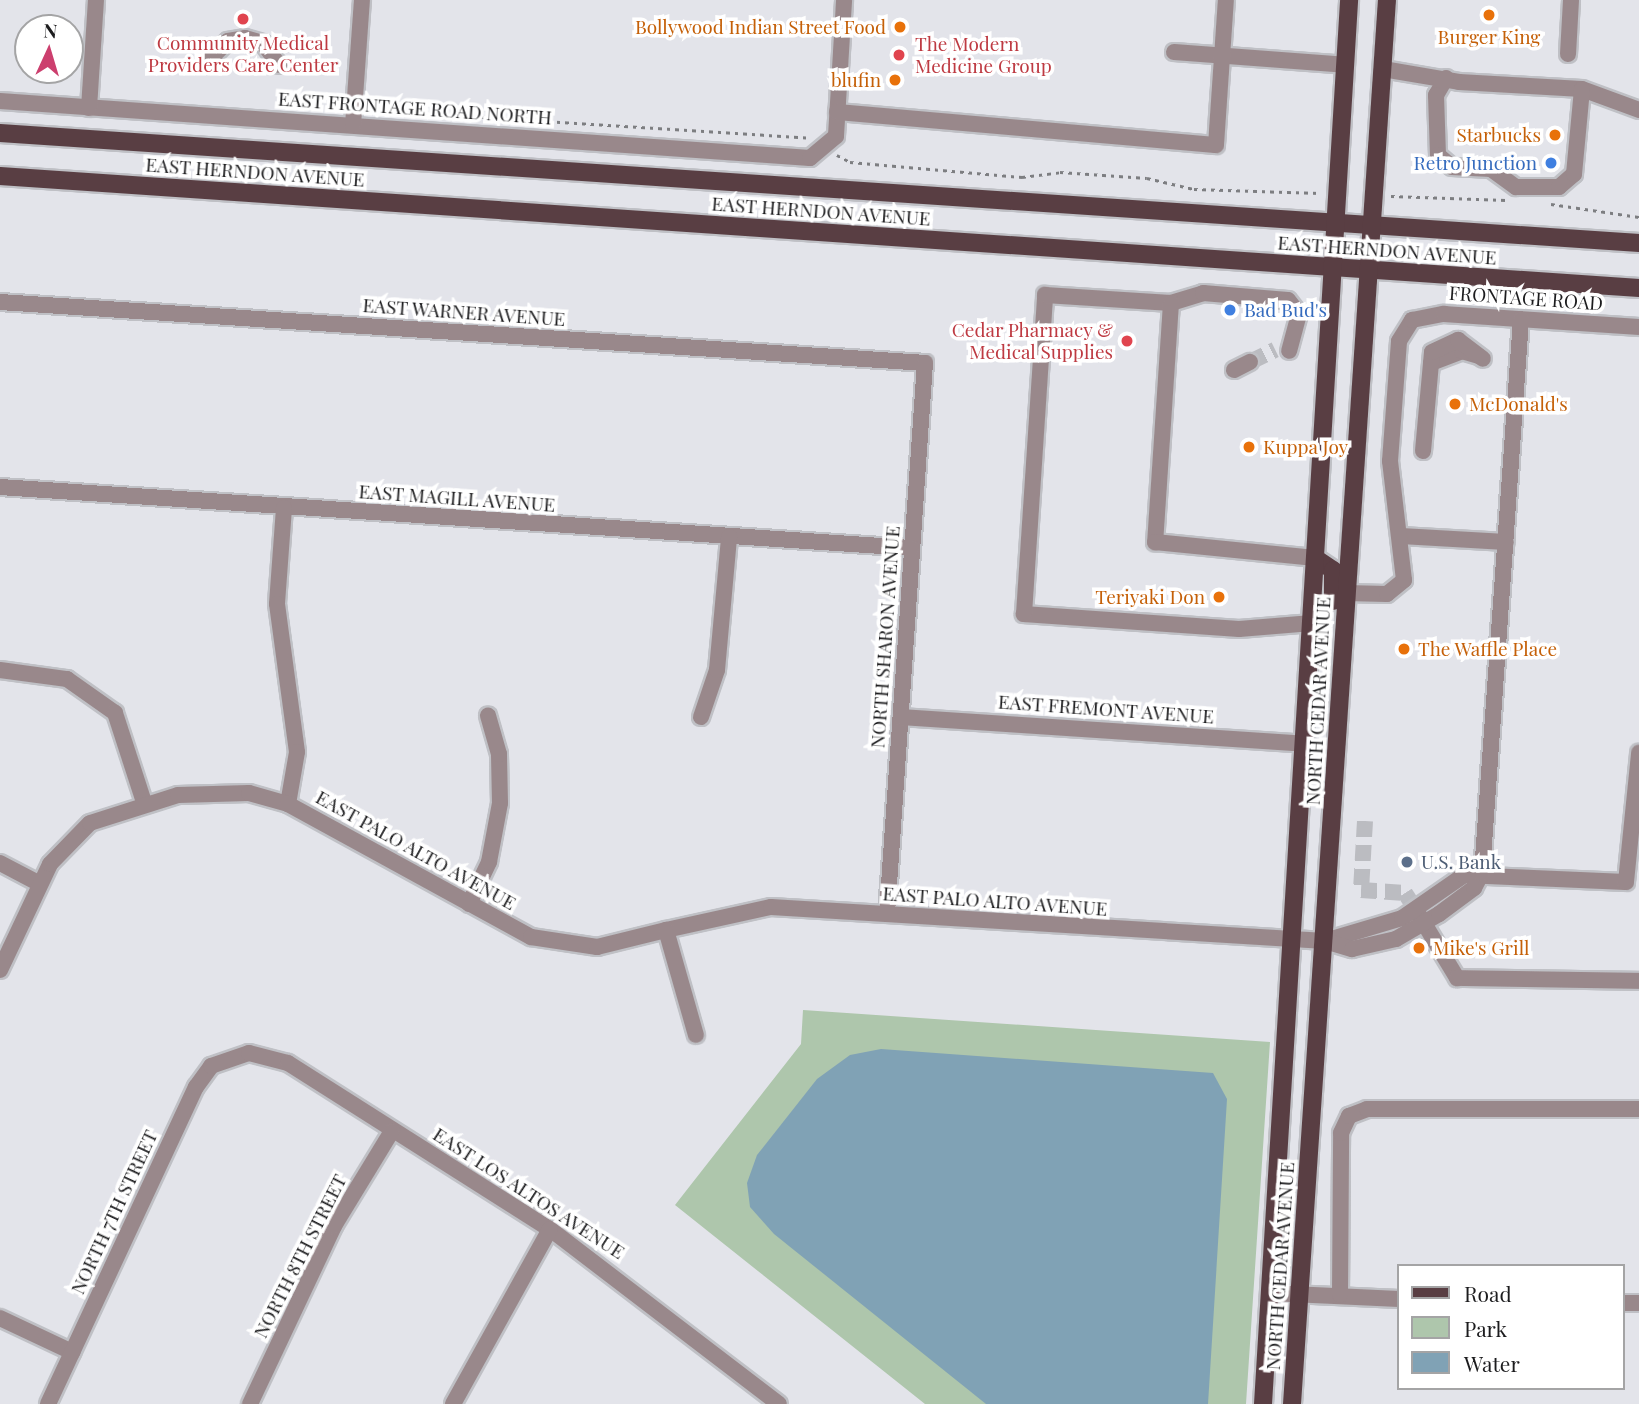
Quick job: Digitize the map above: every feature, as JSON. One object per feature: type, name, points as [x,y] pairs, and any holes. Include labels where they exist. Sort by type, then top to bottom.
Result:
[{"type":"main road","name":"NORTH CEDAR AVENUE","points":[[1263,1404],[1308,744],[1331,267],[1349,0]]},
{"type":"main road","name":"NORTH CEDAR AVENUE","points":[[1292,1404],[1387,0]]},
{"type":"main road","name":"EAST HERNDON AVENUE","points":[[0,133],[1639,243]]},
{"type":"main road","name":"EAST HERNDON AVENUE","points":[[0,176],[1639,288]]},
{"type":"main road","points":[[1315,558],[1327,562],[1334,579],[1328,687],[1336,750]]},
{"type":"street","points":[[89,108],[96,0]]},
{"type":"street","points":[[354,125],[362,0]]},
{"type":"street","points":[[844,0],[837,112],[1216,145],[1226,0]]},
{"type":"street","points":[[1568,54],[1571,0]]},
{"type":"street","points":[[209,60],[228,41],[245,38],[263,43],[279,65]]},
{"type":"street","points":[[1174,52],[1346,65]]},
{"type":"street","points":[[1383,69],[1446,78],[1582,89],[1639,110]]},
{"type":"street","points":[[1446,78],[1436,94],[1438,155],[1452,167],[1491,169],[1516,187],[1559,187],[1574,174],[1582,89]]},
{"type":"street","name":"EAST FRONTAGE ROAD NORTH","points":[[0,101],[810,158],[825,151],[836,136],[837,112]]},
{"type":"street","points":[[1289,351],[1298,314],[1288,300],[1203,293],[1171,303],[1045,295],[1024,614],[1238,629],[1312,623]]},
{"type":"street","name":"EAST WARNER AVENUE","points":[[0,302],[925,363]]},
{"type":"street","points":[[1171,303],[1155,542],[1315,558]]},
{"type":"street","name":"FRONTAGE ROAD","points":[[1401,536],[1390,461],[1399,341],[1412,320],[1427,314],[1639,327]]},
{"type":"street","points":[[1521,319],[1482,873],[1626,882],[1639,753]]},
{"type":"street","points":[[1423,451],[1435,346],[1452,340],[1476,347],[1483,359]]},
{"type":"street","points":[[1234,370],[1250,362]]},
{"type":"street","name":"NORTH SHARON AVENUE","points":[[887,914],[925,363]]},
{"type":"street","name":"EAST MAGILL AVENUE","points":[[0,487],[912,548]]},
{"type":"street","points":[[284,508],[277,604],[297,752],[289,804]]},
{"type":"street","points":[[1345,593],[1380,595],[1399,588],[1405,568],[1401,536],[1506,542]]},
{"type":"street","points":[[701,717],[717,670],[729,537]]},
{"type":"street","points":[[0,670],[67,679],[115,713],[144,802]]},
{"type":"street","points":[[469,904],[489,863],[500,803],[499,754],[488,716]]},
{"type":"street","name":"EAST FREMONT AVENUE","points":[[901,717],[1308,744]]},
{"type":"street","name":"EAST PALO ALTO AVENUE","points":[[0,970],[40,884],[74,835],[106,814],[144,802],[226,791],[289,804],[531,937],[574,947],[666,930],[753,908],[1325,941],[1366,947],[1474,888],[1482,873]]},
{"type":"street","points":[[0,863],[40,884]]},
{"type":"street","points":[[1420,917],[1457,978],[1639,981]]},
{"type":"street","points":[[666,930],[696,1035]]},
{"type":"street","name":"EAST LOS ALTOS AVENUE","points":[[237,1054],[288,1063],[392,1131],[550,1228],[779,1404]]},
{"type":"street","name":"NORTH 7TH STREET","points":[[48,1404],[196,1087],[211,1066],[237,1054]]},
{"type":"street","points":[[1340,1295],[1341,1133],[1349,1116],[1367,1109],[1639,1109]]},
{"type":"street","name":"NORTH 8TH STREET","points":[[250,1404],[334,1226],[392,1131]]},
{"type":"street","points":[[454,1404],[550,1228]]},
{"type":"street","points":[[1270,1293],[1398,1299]]},
{"type":"street","points":[[0,1318],[72,1352]]},
{"type":"green space","points":[[803,1010],[1270,1042],[1246,1404],[925,1404],[675,1205],[801,1044]]},
{"type":"water","points":[[881,1049],[1213,1073],[1227,1099],[1208,1404],[986,1404],[774,1234],[750,1207],[747,1183],[757,1155],[817,1079],[850,1055]]},
{"type":"tunnel","points":[[1250,362],[1275,350]]},
{"type":"tunnel","points":[[1365,821],[1361,890],[1405,893],[1416,910]]},
{"type":"place","name":"Burger King","points":[[1489,15]]},
{"type":"place","name":"Community Medical Providers Care Center","points":[[243,19]]},
{"type":"place","name":"Bollywood Indian Street Food","points":[[900,27]]},
{"type":"place","name":"The Modern Medicine Group","points":[[899,55]]},
{"type":"place","name":"blufin","points":[[895,80]]},
{"type":"place","name":"Starbucks","points":[[1555,135]]},
{"type":"place","name":"Retro Junction","points":[[1551,163]]},
{"type":"place","name":"Bad Bud's","points":[[1230,310]]},
{"type":"place","name":"Cedar Pharmacy & Medical Supplies","points":[[1127,341]]},
{"type":"place","name":"McDonald's","points":[[1455,404]]},
{"type":"place","name":"Kuppa Joy","points":[[1249,447]]},
{"type":"place","name":"Teriyaki Don","points":[[1219,597]]},
{"type":"place","name":"The Waffle Place","points":[[1404,649]]},
{"type":"place","name":"U.S. Bank","points":[[1407,862]]},
{"type":"place","name":"Mike's Grill","points":[[1419,948]]}]
